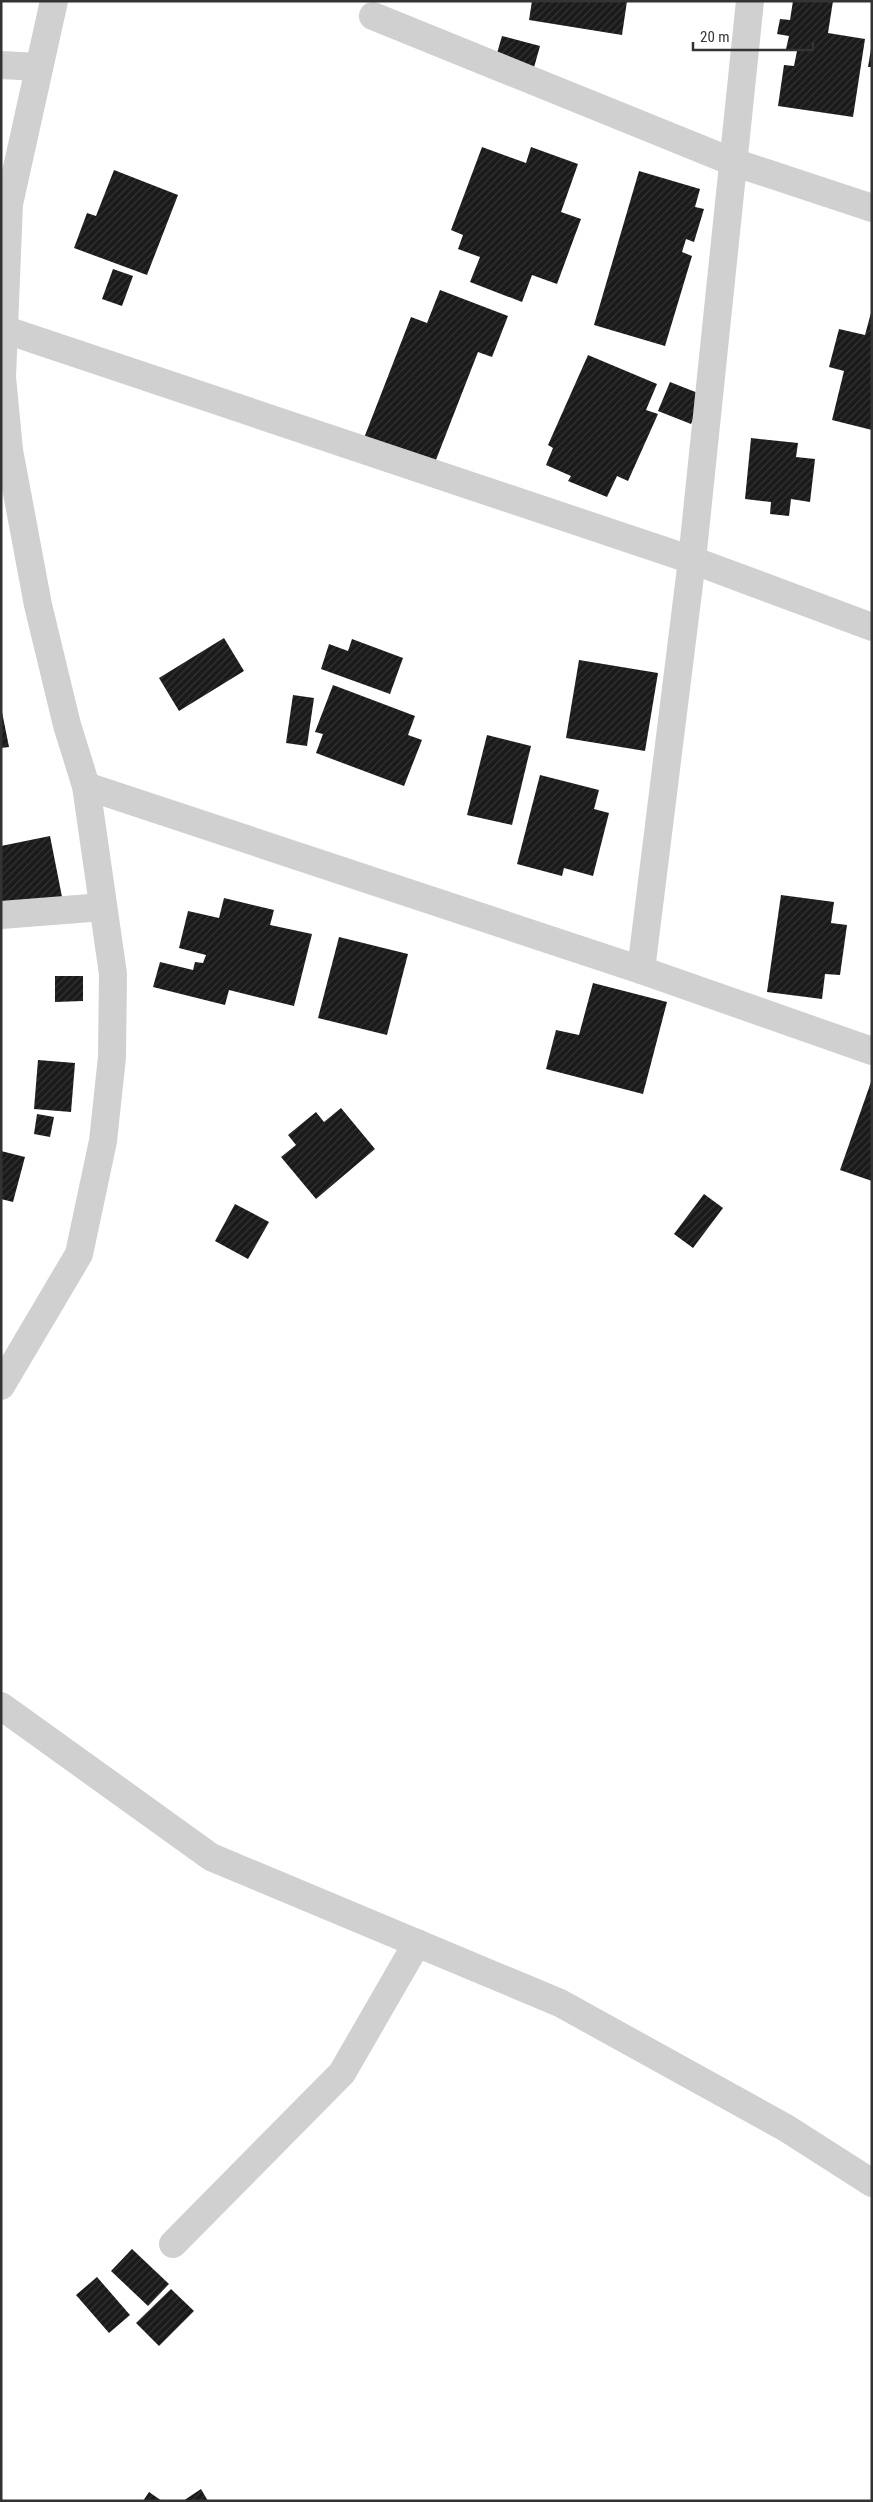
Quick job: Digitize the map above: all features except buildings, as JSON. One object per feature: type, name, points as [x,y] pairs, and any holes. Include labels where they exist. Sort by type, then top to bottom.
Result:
[{"type":"street","points":[[1,1386],[79,1254],[103,1141],[112,1057],[113,974],[86,786],[67,726],[38,604],[9,450],[2,377],[9,204],[54,1]]},
{"type":"street","points":[[641,970],[692,560],[750,1]]},
{"type":"street","points":[[373,16],[733,162],[872,208]]},
{"type":"street","points":[[1,65],[39,67]]},
{"type":"street","points":[[3,329],[692,560],[872,627]]},
{"type":"street","points":[[86,786],[641,970],[872,1051]]},
{"type":"street","points":[[1,915],[103,907]]},
{"type":"street","points":[[1,1706],[211,1857],[560,2003],[786,2128],[872,2183]]},
{"type":"street","points":[[173,2244],[342,2073],[417,1943]]}]
